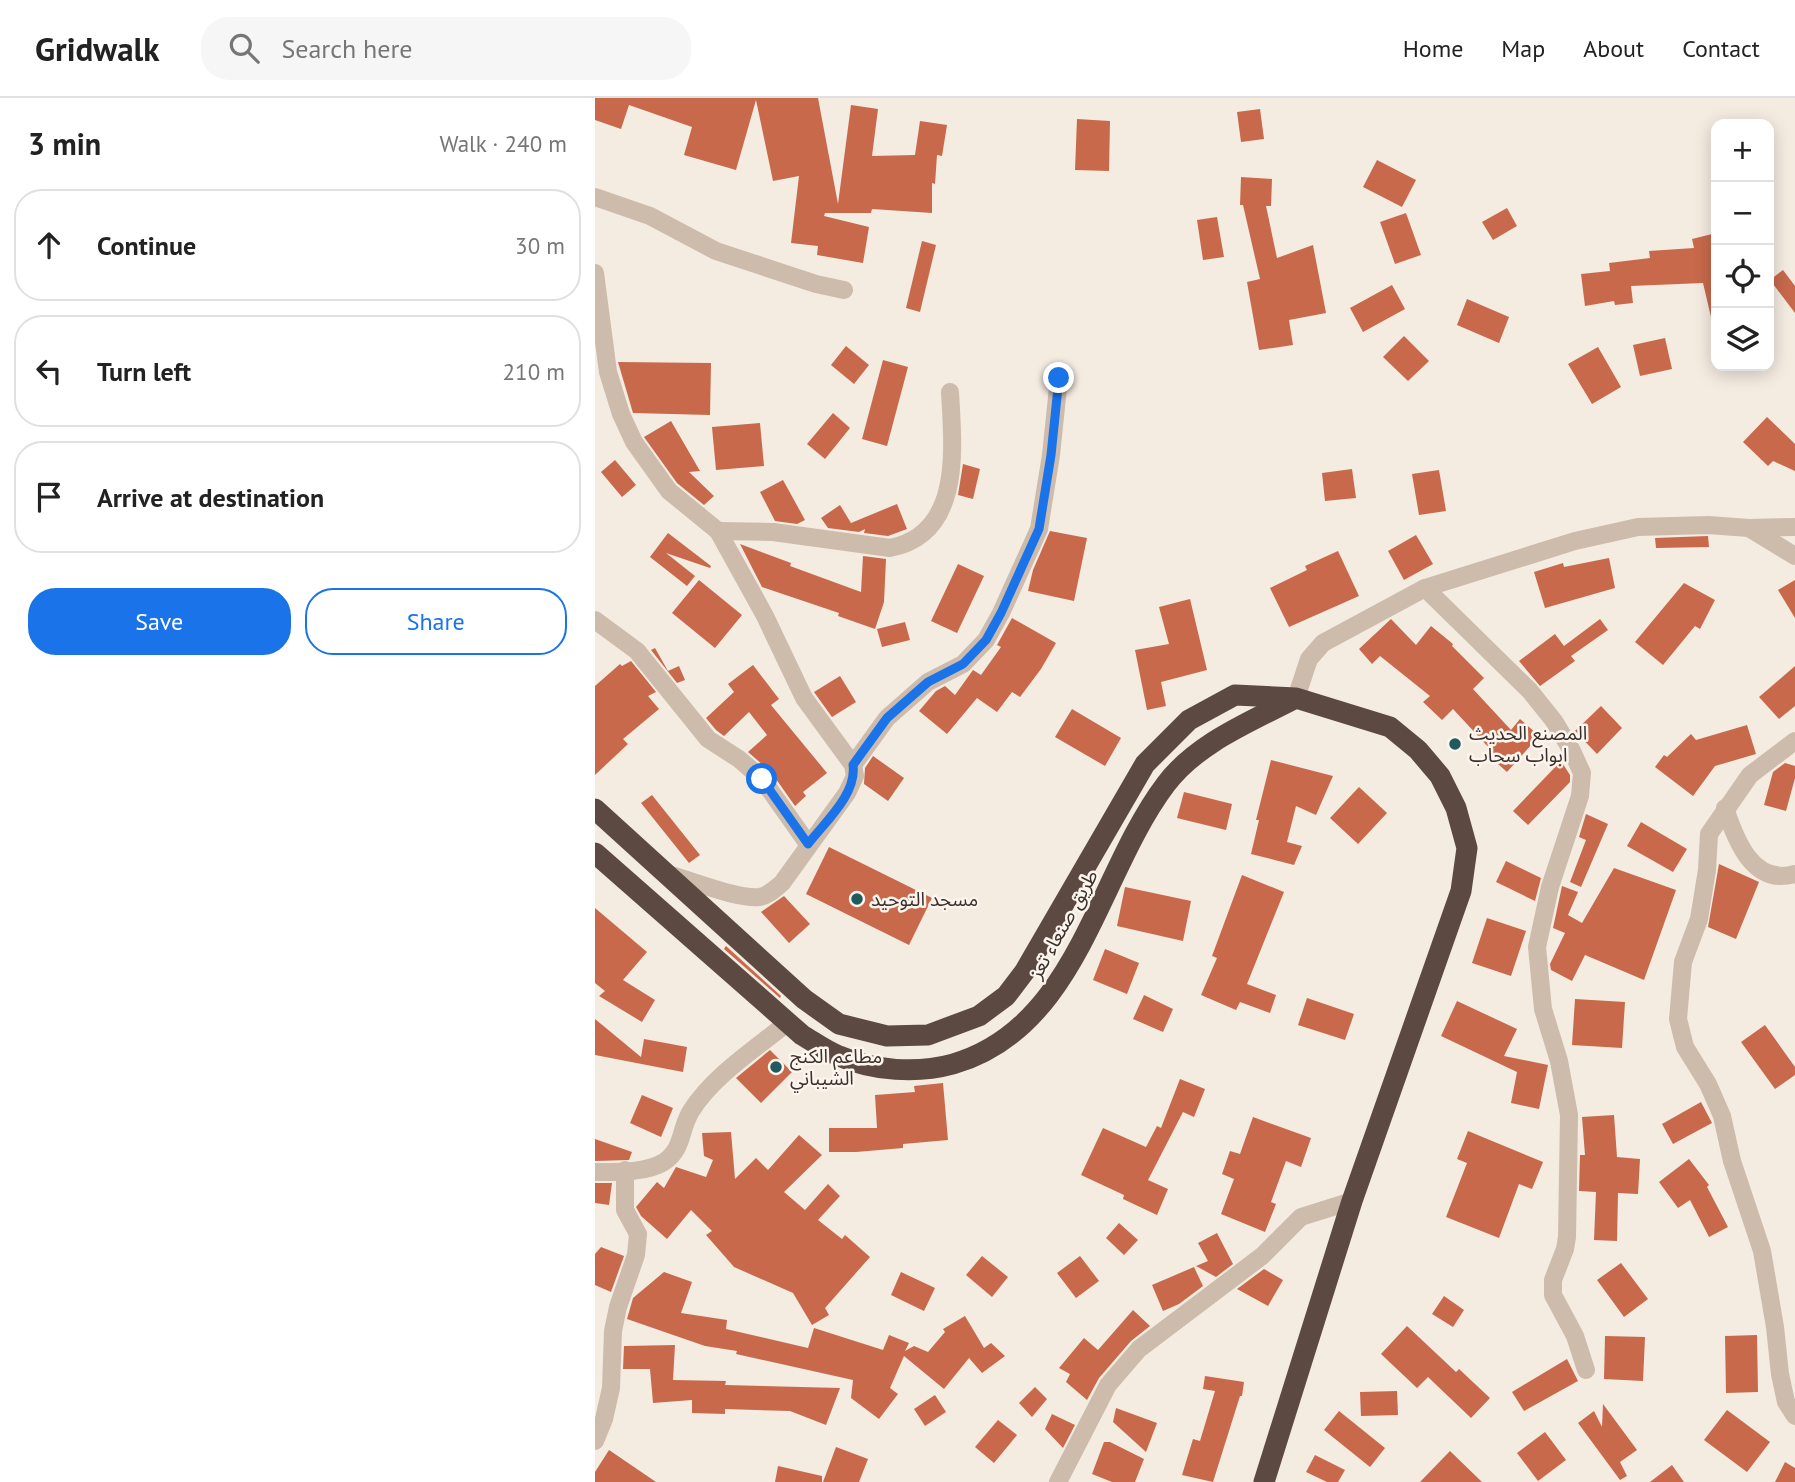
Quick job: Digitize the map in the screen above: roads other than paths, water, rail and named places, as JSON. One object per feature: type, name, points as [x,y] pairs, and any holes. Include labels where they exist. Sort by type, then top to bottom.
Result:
[{"type":"highway","name":"طريق صنعاء تعز","points":[[595,809],[804,999],[839,1024],[887,1036],[928,1035],[979,1016],[1006,996],[1025,971],[1145,764],[1189,720],[1235,695],[1296,698],[1390,727],[1418,750],[1440,776],[1457,808],[1467,848],[1461,891],[1352,1201],[1264,1482]]},
{"type":"highway","name":"طريق صنعاء تعز","points":[[595,853],[801,1035],[837,1056],[861,1064],[911,1070],[942,1067],[968,1059],[1003,1042],[1026,1023],[1055,988],[1145,818],[1167,782],[1203,749],[1296,698]]},
{"type":"street","points":[[595,197],[650,216],[716,251],[816,284],[844,290]]},
{"type":"street","points":[[595,273],[608,372],[621,414],[640,450],[669,491],[718,531],[765,615],[804,698],[853,765],[855,776],[848,793],[772,893],[760,897],[739,895],[667,874]]},
{"type":"street","points":[[853,765],[887,718],[928,682],[963,664],[986,640],[1001,613],[1039,529],[1051,455],[1059,378]]},
{"type":"street","points":[[718,531],[773,532],[890,548],[909,545],[926,531],[940,513],[948,493],[953,450],[950,392]]},
{"type":"street","points":[[1296,698],[1309,659],[1323,643],[1425,588],[1575,541],[1637,527],[1795,527]]},
{"type":"street","points":[[1749,528],[1795,556]]},
{"type":"street","points":[[1425,588],[1530,691],[1553,720],[1582,773],[1580,796],[1550,887],[1537,947],[1543,1009],[1559,1061],[1569,1115],[1567,1237],[1553,1280],[1553,1294],[1575,1336],[1586,1370]]},
{"type":"street","points":[[595,620],[637,651],[708,739],[739,759],[762,779],[808,844]]},
{"type":"street","points":[[1795,741],[1750,775],[1709,834],[1707,870],[1699,919],[1683,962],[1678,1019],[1685,1046],[1708,1083],[1722,1115],[1732,1161],[1762,1251],[1780,1374],[1786,1402],[1795,1416]]},
{"type":"street","points":[[1725,808],[1735,838],[1748,857],[1765,873],[1781,878],[1795,874]]},
{"type":"street","points":[[595,1172],[649,1168],[662,1163],[677,1151],[684,1122],[698,1100],[787,1023]]},
{"type":"street","points":[[595,1441],[604,1419],[611,1388],[613,1331],[618,1307],[636,1255],[638,1234],[625,1210],[625,1170]]},
{"type":"street","points":[[1058,1482],[1108,1385],[1139,1349],[1262,1256],[1301,1217],[1352,1201]]},
{"type":"place","name":"المصنع الحديث ابواب سحاب","points":[[1455,744]]},
{"type":"place","name":"مسجد التوحيد","points":[[857,899]]},
{"type":"place","name":"مطاعم الكنج الشيباني","points":[[776,1067]]}]
